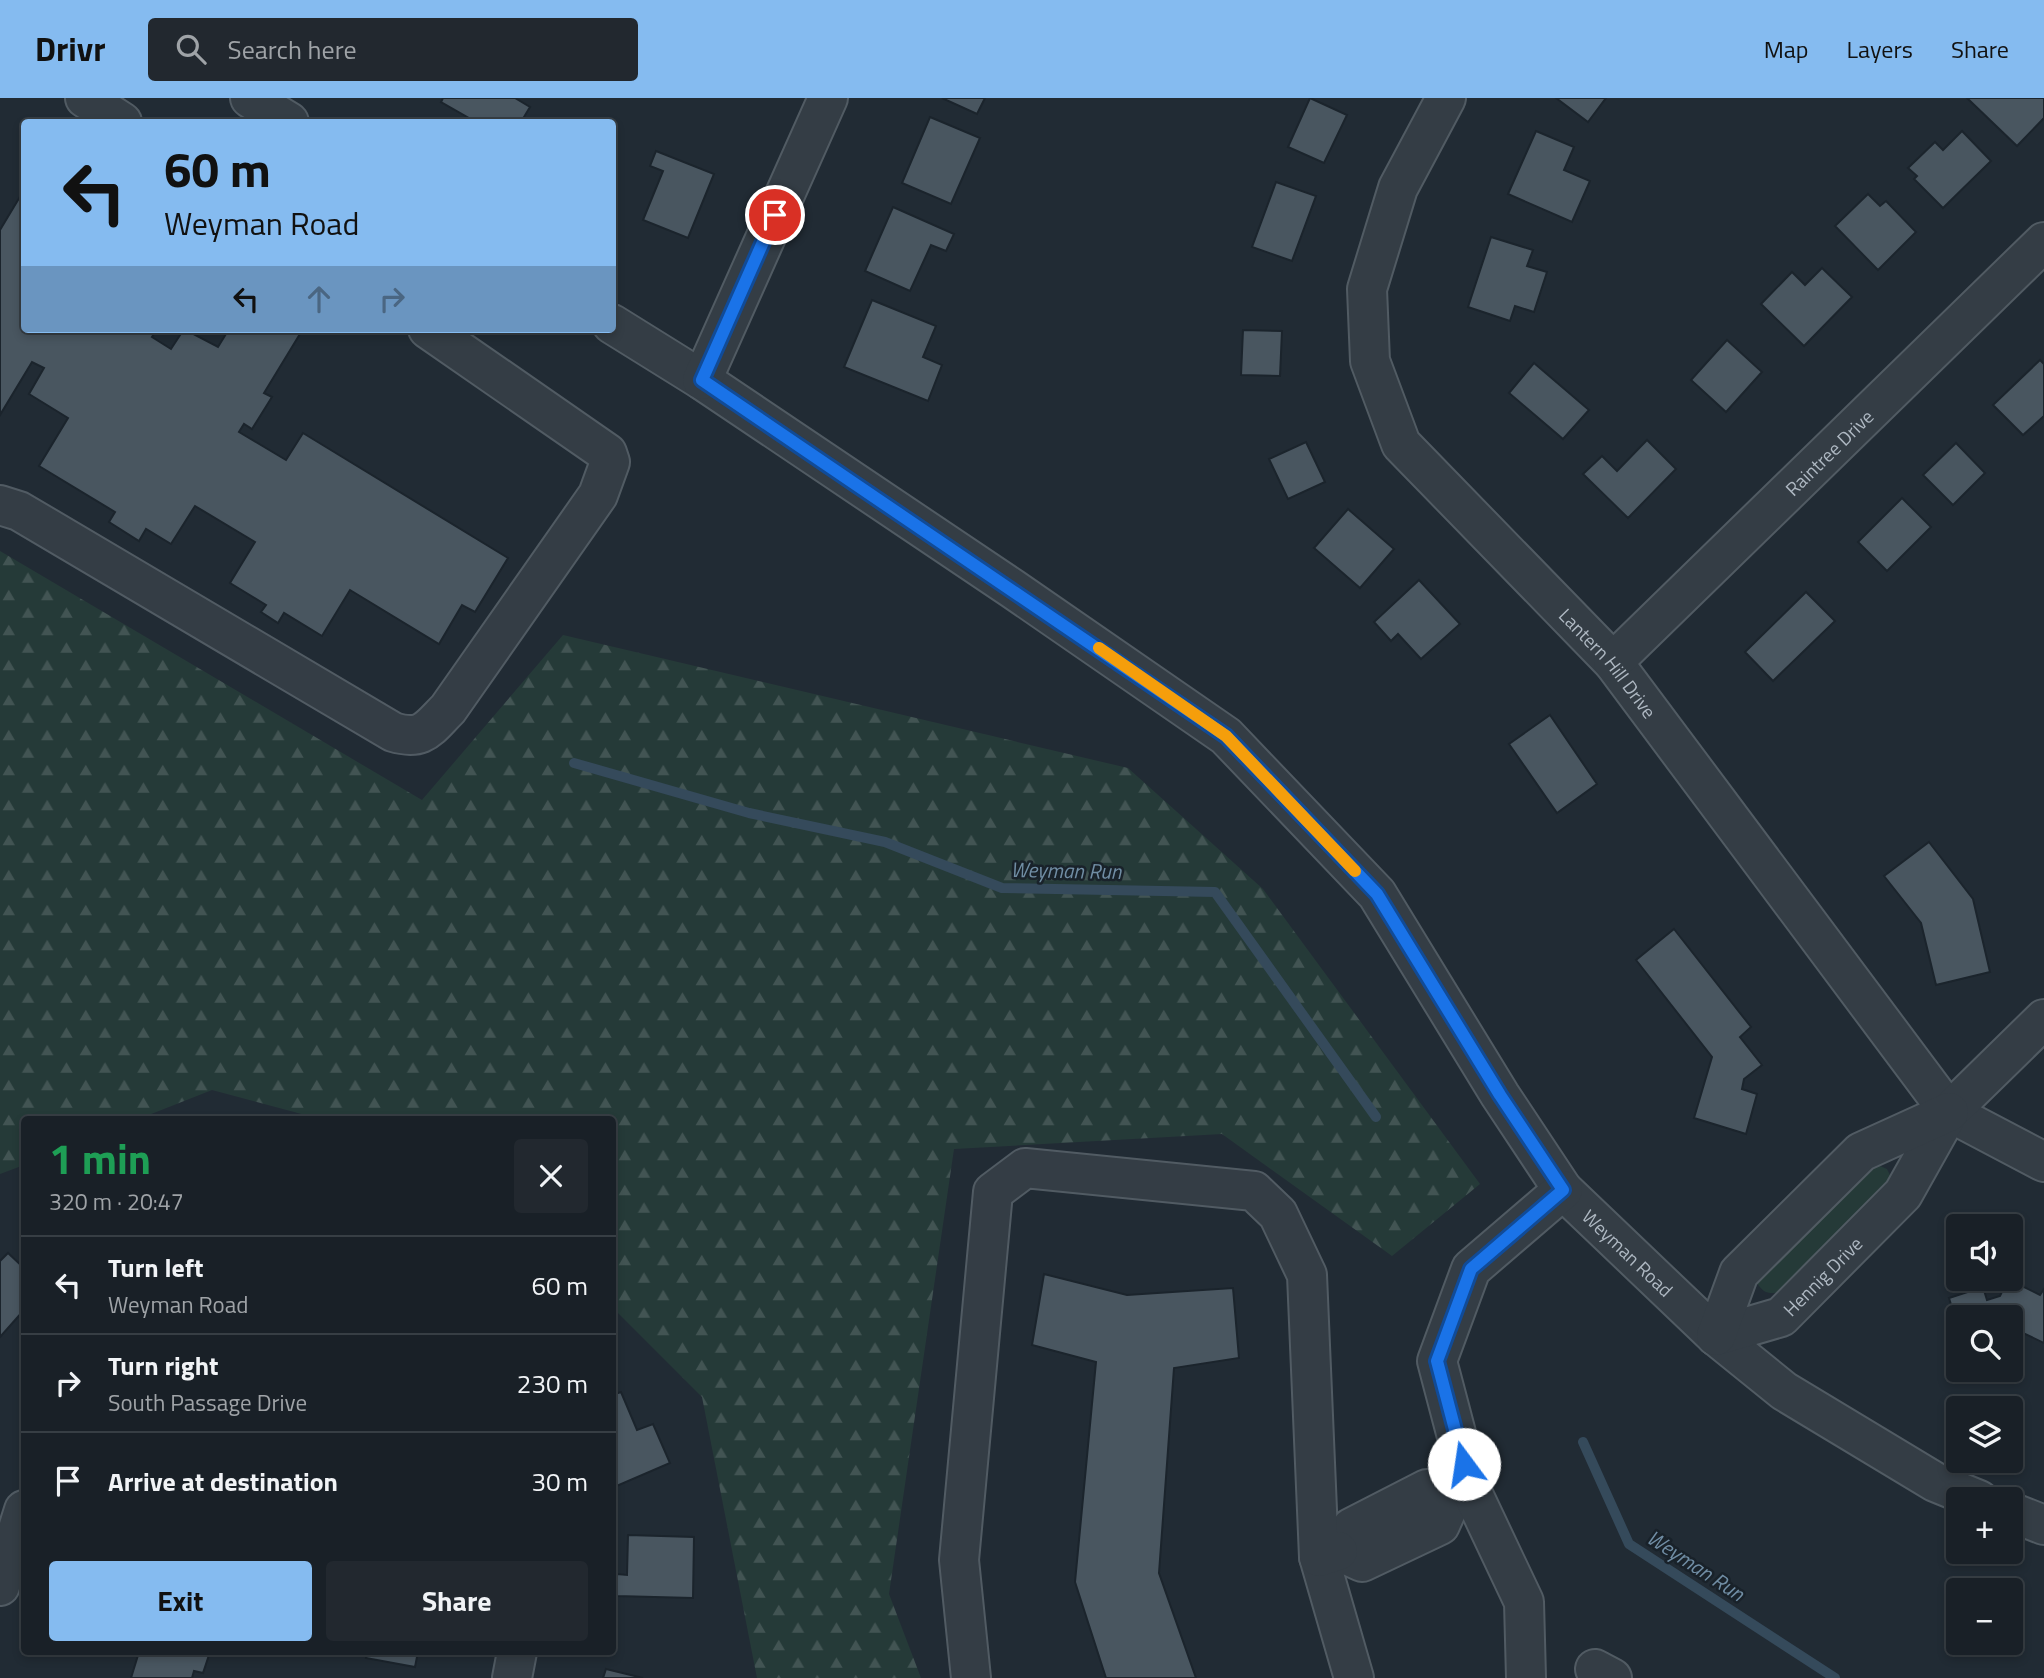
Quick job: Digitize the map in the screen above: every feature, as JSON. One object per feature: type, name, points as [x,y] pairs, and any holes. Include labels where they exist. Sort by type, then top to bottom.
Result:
[{"type":"street","points":[[85,98],[117,119]]},
{"type":"street","points":[[250,98],[284,119]]},
{"type":"street","points":[[702,380],[828,98]]},
{"type":"street","name":"Lantern Hill Drive","points":[[1446,98],[1398,188],[1367,289],[1370,362],[1401,444],[1613,662],[1950,1112],[2044,1162]]},
{"type":"street","name":"Raintree Drive","points":[[1613,662],[2044,242]]},
{"type":"street","name":"Weyman Road","points":[[616,326],[702,380],[1226,736],[1377,894],[1500,1095],[1563,1190],[1716,1336],[1784,1391],[1947,1487]]},
{"type":"street","points":[[0,505],[19,511],[393,732],[408,737],[422,734],[448,709],[598,495],[610,462],[607,453],[434,333]]},
{"type":"street","name":"Hennig Drive","points":[[1716,1336],[1781,1317],[1903,1194],[1950,1112],[2044,1019]]},
{"type":"street","name":"Hennig Drive","points":[[1716,1336],[1739,1273],[1861,1152],[1950,1112]]},
{"type":"street","points":[[971,1678],[959,1560],[993,1192],[1026,1168],[1254,1191],[1278,1214],[1307,1275],[1328,1554],[1354,1678]]},
{"type":"street","points":[[1526,1678],[1524,1602],[1462,1493],[1437,1361],[1471,1269],[1563,1190]]},
{"type":"street","points":[[1328,1554],[1351,1528],[1427,1489],[1462,1493]]},
{"type":"street","points":[[2023,1517],[2044,1525]]},
{"type":"street","points":[[0,1586],[21,1520]]},
{"type":"street","points":[[512,1678],[516,1655]]},
{"type":"green space","points":[[0,551],[422,800],[563,635],[1128,768],[1263,889],[1480,1184],[1392,1256],[1222,1134],[954,1149],[889,1594],[921,1678],[757,1678],[702,1397],[616,1311],[616,1116],[309,1116],[212,1090],[146,1116],[21,1116],[21,1166],[0,1174]]},
{"type":"green space","points":[[1878,1165],[1887,1169],[1891,1177],[1888,1187],[1781,1292],[1770,1293],[1762,1289],[1757,1283],[1759,1273],[1867,1167]]},
{"type":"building","points":[[443,98],[515,98],[530,107],[523,119],[471,119],[441,102]]},
{"type":"building","points":[[942,98],[985,98],[977,114]]},
{"type":"building","points":[[1310,98],[1347,115],[1324,163],[1288,147]]},
{"type":"building","points":[[1556,98],[1606,98],[1588,122]]},
{"type":"building","points":[[1967,98],[2044,98],[2044,118],[2017,146]]},
{"type":"building","points":[[930,117],[980,138],[951,204],[902,183]]},
{"type":"building","points":[[1536,131],[1574,147],[1564,170],[1590,181],[1572,222],[1508,194]]},
{"type":"building","points":[[1962,131],[1991,161],[1943,208],[1914,179],[1917,176],[1908,168],[1935,142],[1943,150]]},
{"type":"building","points":[[656,151],[714,174],[688,238],[643,220],[663,171],[650,166]]},
{"type":"building","points":[[1276,182],[1316,196],[1292,261],[1252,247]]},
{"type":"building","points":[[1868,194],[1880,206],[1886,201],[1916,232],[1878,270],[1835,226]]},
{"type":"building","points":[[21,195],[21,333],[154,333],[152,337],[171,349],[181,333],[192,333],[218,347],[227,333],[301,333],[264,393],[272,397],[252,429],[244,424],[239,432],[286,460],[303,433],[508,558],[475,612],[462,605],[439,644],[350,590],[322,636],[284,613],[278,623],[261,612],[266,605],[230,583],[255,542],[195,506],[171,544],[146,529],[139,541],[109,522],[115,512],[39,466],[68,418],[29,394],[44,368],[32,362],[0,415],[0,230]]},
{"type":"building","points":[[893,207],[954,234],[946,251],[931,245],[910,291],[865,271]]},
{"type":"building","points":[[1491,237],[1533,250],[1527,266],[1547,272],[1534,312],[1515,306],[1510,321],[1468,307]]},
{"type":"building","points":[[1822,268],[1852,297],[1804,346],[1761,304],[1792,272],[1805,285]]},
{"type":"building","points":[[872,300],[936,326],[923,357],[942,365],[928,401],[844,367]]},
{"type":"building","points":[[1243,330],[1282,331],[1280,376],[1241,375]]},
{"type":"building","points":[[1727,340],[1762,372],[1726,412],[1691,380]]},
{"type":"building","points":[[2040,360],[2044,364],[2044,416],[2023,435],[1993,405]]},
{"type":"building","points":[[1534,363],[1589,410],[1563,439],[1509,393]]},
{"type":"building","points":[[1647,440],[1676,469],[1628,518],[1583,474],[1602,456],[1617,471]]},
{"type":"building","points":[[1306,442],[1325,482],[1288,499],[1269,459]]},
{"type":"building","points":[[1956,443],[1985,473],[1953,505],[1923,475]]},
{"type":"building","points":[[1902,498],[1931,527],[1887,571],[1858,542]]},
{"type":"building","points":[[1348,509],[1394,549],[1360,588],[1314,548]]},
{"type":"building","points":[[1419,580],[1460,624],[1421,659],[1398,634],[1391,641],[1374,622]]},
{"type":"building","points":[[1806,592],[1835,621],[1773,681],[1745,652]]},
{"type":"building","points":[[1550,715],[1597,784],[1557,813],[1509,744]]},
{"type":"building","points":[[1929,842],[1973,899],[1990,972],[1936,985],[1921,923],[1884,876]]},
{"type":"building","points":[[1674,929],[1751,1027],[1740,1037],[1762,1065],[1744,1079],[1742,1089],[1757,1094],[1746,1134],[1694,1118],[1712,1057],[1636,960]]},
{"type":"building","points":[[8,1253],[21,1265],[21,1313],[0,1337],[0,1261]]},
{"type":"building","points":[[1044,1274],[1127,1295],[1233,1288],[1239,1358],[1174,1368],[1159,1573],[1196,1678],[1106,1678],[1075,1582],[1096,1362],[1032,1345]]},
{"type":"building","points":[[2023,1286],[2040,1295],[2044,1289],[2044,1343],[2023,1333],[2023,1305],[1951,1305],[1949,1298],[1971,1291],[1984,1291],[1987,1300],[2000,1296],[2002,1291],[2023,1291]]},
{"type":"building","points":[[621,1392],[637,1430],[653,1424],[670,1463],[616,1486],[616,1394]]},
{"type":"building","points":[[628,1535],[694,1537],[693,1598],[616,1596],[617,1574],[627,1575]]},
{"type":"building","points":[[138,1655],[209,1655],[203,1673],[194,1671],[192,1678],[131,1678]]},
{"type":"building","points":[[366,1655],[417,1655],[415,1667],[366,1658]]},
{"type":"building","points":[[606,1669],[643,1678],[603,1678]]},
{"type":"waterway","name":"Weyman Run","points":[[574,763],[749,813],[885,842],[1002,888],[1215,892],[1376,1117]]},
{"type":"waterway","name":"Weyman Run","points":[[1583,1442],[1629,1544],[1835,1678]]},
{"type":"slow traffic","points":[[1099,648],[1226,736],[1355,871]]},
{"type":"route","points":[[775,215],[702,380],[1226,736],[1377,894],[1500,1095],[1563,1190],[1471,1269],[1437,1361],[1464,1464]]}]
